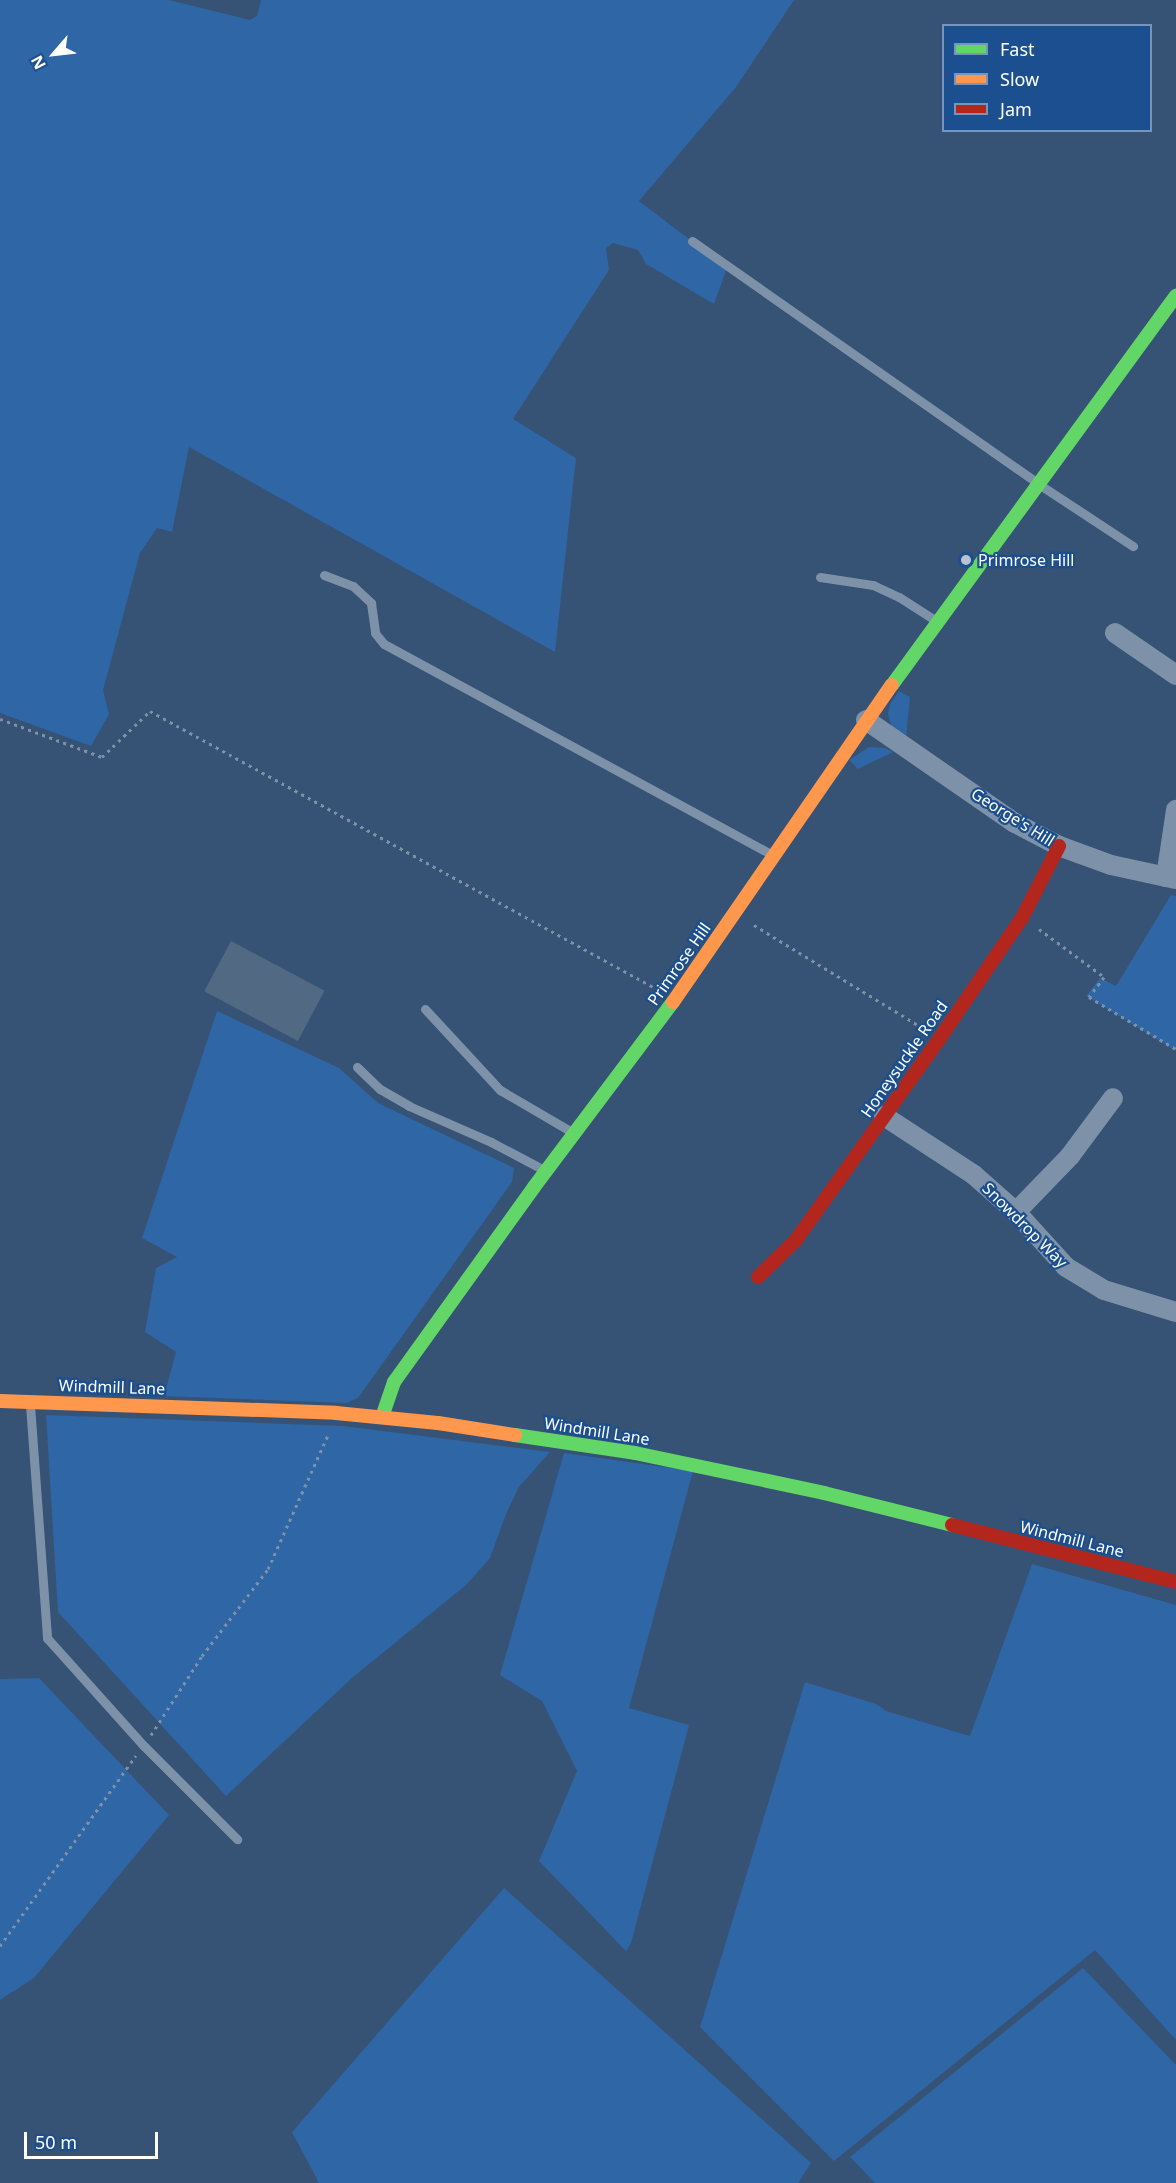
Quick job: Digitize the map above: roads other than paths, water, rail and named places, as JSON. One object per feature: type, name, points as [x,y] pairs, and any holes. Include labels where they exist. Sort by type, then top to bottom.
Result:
[{"type":"street","name":"Primrose Hill","points":[[382,1418],[394,1382],[675,999],[866,720],[1037,483],[1176,296]]},
{"type":"street","points":[[1115,633],[1176,675]]},
{"type":"street","name":"George's Hill","points":[[866,720],[1015,822],[1059,846],[1111,865],[1171,878]]},
{"type":"street","points":[[1171,878],[1176,810]]},
{"type":"street","name":"Honeysuckle Road","points":[[758,1276],[796,1240],[940,1038],[1022,918],[1059,846]]},
{"type":"street","points":[[1016,1212],[1070,1156],[1113,1098]]},
{"type":"street","name":"Snowdrop Way","points":[[884,1116],[974,1175],[1016,1212],[1065,1267],[1104,1290],[1176,1312]]},
{"type":"street","name":"Windmill Lane","points":[[0,1401],[336,1413],[438,1423],[647,1455],[824,1493],[1176,1582]]},
{"type":"lane","points":[[692,241],[1037,483],[1133,546]]},
{"type":"lane","points":[[324,575],[353,586],[371,603],[375,633],[384,644],[775,856]]},
{"type":"lane","points":[[820,578],[873,585],[899,597],[937,622]]},
{"type":"lane","points":[[426,1009],[500,1090],[574,1134]]},
{"type":"lane","points":[[357,1066],[380,1089],[409,1106],[492,1142],[546,1172]]},
{"type":"lane","points":[[29,1402],[47,1638],[144,1746],[237,1839]]},
{"type":"place","name":"Primrose Hill","points":[[966,560]]}]
